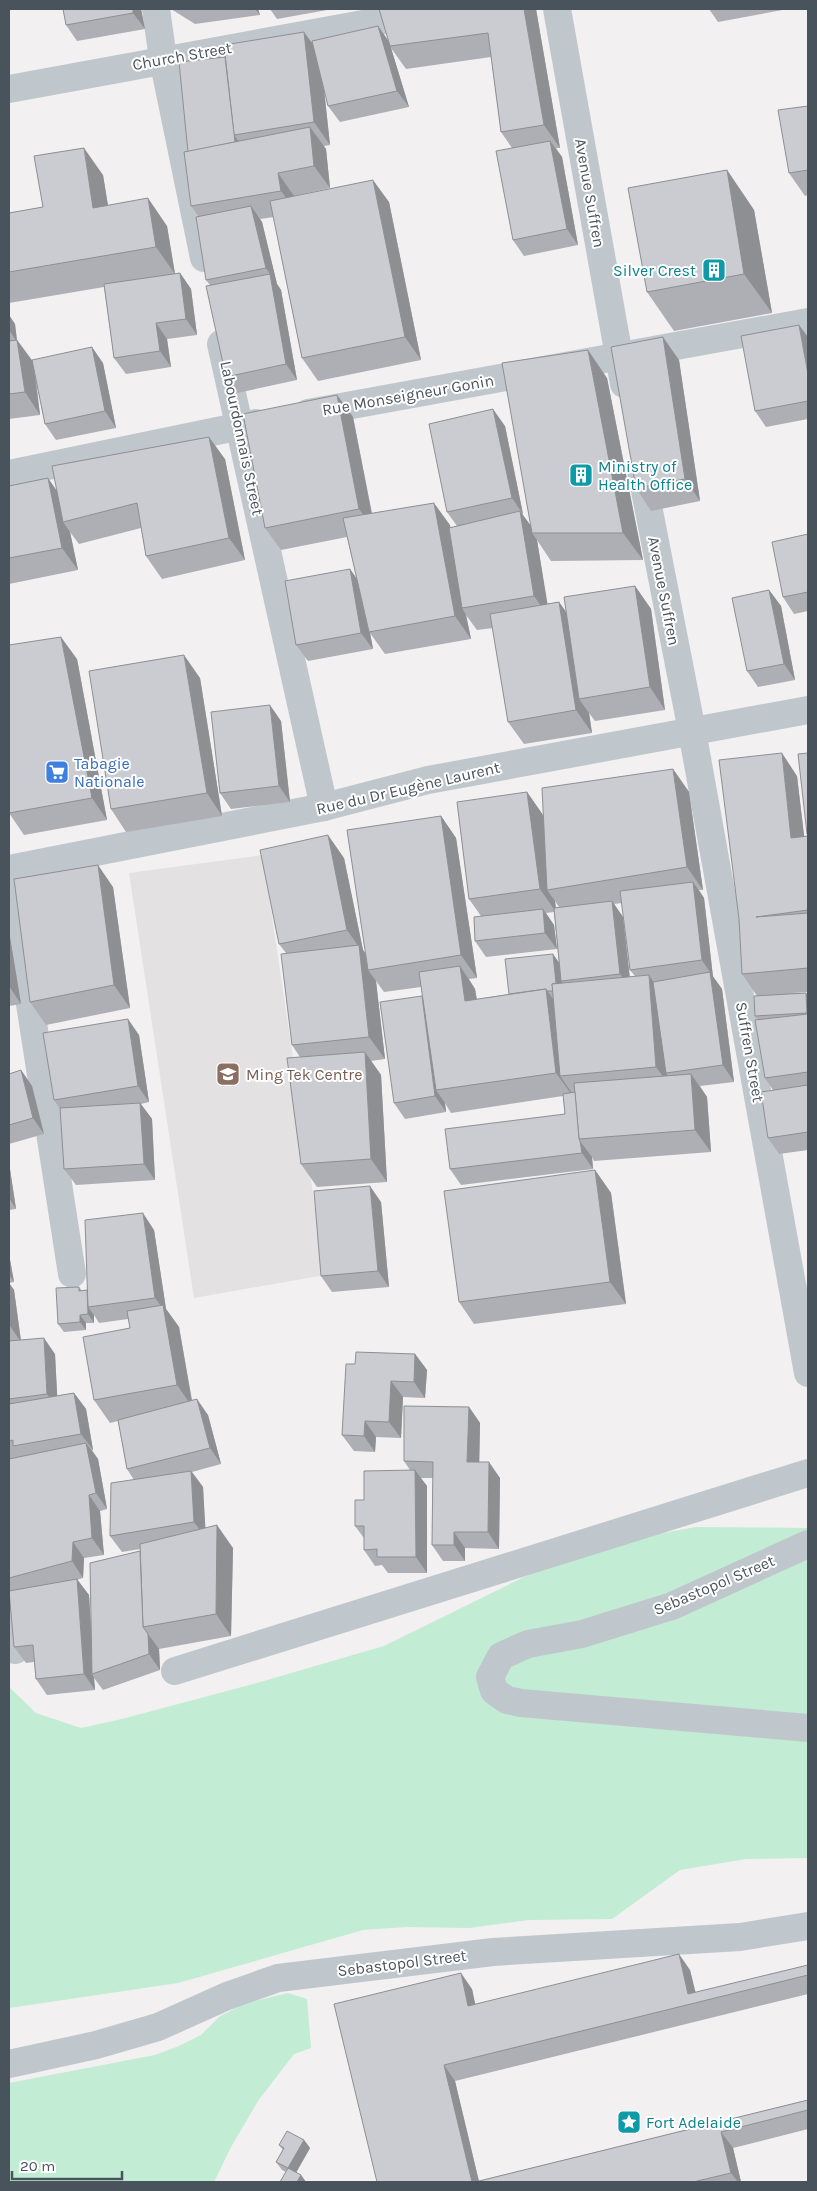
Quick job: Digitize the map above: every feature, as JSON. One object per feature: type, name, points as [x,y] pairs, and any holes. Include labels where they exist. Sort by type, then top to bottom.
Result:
[{"type":"street","points":[[156,9],[163,59],[208,281]]},
{"type":"street","name":"Church Street","points":[[9,89],[163,59],[445,9]]},
{"type":"street","name":"Avenue Suffren","points":[[557,9],[628,404]]},
{"type":"street","name":"Labourdonnais Street","points":[[216,320],[324,807]]},
{"type":"street","name":"Rue Monseigneur Gonin","points":[[9,474],[238,426],[808,322]]},
{"type":"street","name":"Avenue Suffren","points":[[635,442],[692,731]]},
{"type":"street","name":"Rue du Dr Eugène Laurent","points":[[9,869],[324,807],[428,780],[808,710]]},
{"type":"street","name":"Suffren Street","points":[[692,731],[808,1373]]},
{"type":"street","points":[[9,869],[72,1274]]},
{"type":"street","points":[[175,1671],[808,1474]]},
{"type":"street","name":"Sebastopol Street","points":[[808,1544],[672,1606],[582,1634],[528,1644],[501,1656],[490,1677],[494,1691],[507,1700],[521,1703],[808,1728]]},
{"type":"street","points":[[9,1620],[15,1650]]},
{"type":"street","name":"Sebastopol Street","points":[[9,2064],[96,2045],[158,2027],[227,1996],[278,1978],[493,1952],[740,1937],[808,1926]]},
{"type":"shaded area","name":"Ming Tek Centre","points":[[263,855],[325,1275],[194,1298],[129,873]]},
{"type":"green space","points":[[696,1527],[808,1528],[808,1858],[746,1859],[680,1870],[612,1919],[529,1920],[469,1928],[406,1927],[363,1930],[178,1983],[9,2008],[9,1687],[36,1713],[81,1728],[122,1719],[257,1683],[384,1646],[528,1575],[604,1544]]},
{"type":"green space","points":[[288,1993],[307,1999],[311,2048],[294,2054],[258,2101],[231,2147],[214,2182],[9,2182],[9,2083],[155,2055],[201,2035],[219,2017],[243,2004]]},
{"type":"building","points":[[63,9],[133,9],[133,13],[66,25]]},
{"type":"building","points":[[379,9],[524,9],[544,125],[501,132],[488,33],[390,46]]},
{"type":"building","points":[[378,26],[397,91],[328,106],[312,41]]},
{"type":"building","points":[[304,32],[314,122],[234,135],[224,45]]},
{"type":"building","points":[[225,57],[235,142],[188,152],[179,62]]},
{"type":"building","points":[[808,106],[808,170],[789,173],[778,110]]},
{"type":"building","points":[[310,127],[314,166],[278,173],[281,191],[191,206],[184,152]]},
{"type":"building","points":[[550,141],[567,229],[513,240],[496,151]]},
{"type":"building","points":[[84,148],[93,208],[148,198],[156,247],[9,272],[9,213],[43,207],[34,156]]},
{"type":"building","points":[[727,170],[744,274],[647,292],[628,188]]},
{"type":"building","points":[[373,180],[405,337],[302,358],[270,201]]},
{"type":"building","points":[[251,206],[266,268],[206,280],[196,217]]},
{"type":"building","points":[[180,273],[186,319],[156,323],[160,351],[114,358],[104,284]]},
{"type":"building","points":[[270,274],[286,364],[226,377],[206,286]]},
{"type":"building","points":[[799,325],[808,374],[808,401],[755,411],[741,336]]},
{"type":"building","points":[[663,337],[685,479],[636,488],[611,347]]},
{"type":"building","points":[[17,340],[25,392],[9,394],[9,341]]},
{"type":"building","points":[[92,347],[105,411],[45,424],[32,360]]},
{"type":"building","name":"Ministry of Health Office","points":[[588,350],[623,533],[532,533],[502,363]]},
{"type":"building","points":[[337,395],[359,509],[265,528],[243,414]]},
{"type":"building","points":[[493,409],[512,498],[447,512],[429,424]]},
{"type":"building","points":[[209,437],[229,538],[146,556],[137,503],[63,522],[52,466]]},
{"type":"building","points":[[48,478],[62,548],[9,558],[9,486]]},
{"type":"building","points":[[434,503],[455,616],[369,632],[343,518]]},
{"type":"building","points":[[520,511],[534,596],[462,608],[449,528]]},
{"type":"building","points":[[808,534],[808,592],[783,597],[772,542]]},
{"type":"building","points":[[350,569],[361,633],[296,645],[285,581]]},
{"type":"building","points":[[635,586],[650,687],[579,699],[564,597]]},
{"type":"building","points":[[769,590],[784,664],[747,671],[732,598]]},
{"type":"building","points":[[559,602],[576,710],[508,722],[490,614]]},
{"type":"building","name":"Tabagie Nationale","points":[[61,637],[92,798],[9,813],[9,645]]},
{"type":"building","points":[[184,655],[207,793],[111,809],[89,671]]},
{"type":"building","points":[[270,705],[279,786],[220,793],[211,712]]},
{"type":"building","points":[[782,753],[791,838],[808,836],[808,910],[756,917],[808,913],[808,968],[742,974],[739,919],[719,760]]},
{"type":"building","points":[[808,753],[808,833],[807,834],[798,754]]},
{"type":"building","points":[[673,769],[687,867],[547,890],[542,788]]},
{"type":"building","points":[[527,792],[540,889],[469,899],[457,802]]},
{"type":"building","points":[[441,816],[461,955],[368,970],[347,830]]},
{"type":"building","points":[[328,835],[347,930],[279,944],[260,850]]},
{"type":"building","points":[[98,865],[114,985],[30,1002],[14,879]]},
{"type":"building","points":[[693,882],[702,960],[630,970],[620,891]]},
{"type":"building","points":[[612,901],[620,974],[561,981],[554,908]]},
{"type":"building","points":[[543,909],[545,933],[475,941],[474,917]]},
{"type":"building","points":[[359,945],[369,1037],[292,1045],[281,954]]},
{"type":"building","points":[[553,954],[556,983],[552,984],[553,991],[547,991],[546,989],[509,994],[505,959]]},
{"type":"building","points":[[460,966],[465,1001],[546,989],[556,1073],[436,1090],[419,972]]},
{"type":"building","points":[[710,972],[723,1065],[666,1073],[653,982]]},
{"type":"building","points":[[649,975],[656,1067],[560,1076],[552,984]]},
{"type":"building","points":[[806,993],[807,1013],[755,1016],[754,996]]},
{"type":"building","points":[[422,996],[435,1096],[394,1103],[380,1002]]},
{"type":"building","points":[[808,1014],[808,1072],[765,1078],[755,1020]]},
{"type":"building","points":[[128,1019],[138,1086],[54,1100],[43,1033]]},
{"type":"building","points":[[365,1052],[371,1159],[301,1164],[287,1058]]},
{"type":"building","points":[[21,1070],[33,1118],[9,1125],[9,1074]]},
{"type":"building","points":[[691,1074],[695,1130],[579,1139],[574,1083]]},
{"type":"building","points":[[808,1085],[808,1132],[768,1138],[761,1092]]},
{"type":"building","points":[[575,1092],[582,1153],[450,1169],[445,1129],[565,1114],[563,1094]]},
{"type":"building","points":[[140,1103],[144,1164],[64,1169],[60,1108]]},
{"type":"building","points":[[595,1170],[610,1282],[459,1302],[444,1191]]},
{"type":"building","points":[[370,1186],[378,1271],[321,1276],[314,1191]]},
{"type":"building","points":[[143,1213],[155,1298],[88,1307],[85,1220]]},
{"type":"building","points":[[79,1287],[79,1291],[87,1290],[88,1314],[80,1315],[80,1322],[58,1324],[56,1288]]},
{"type":"building","points":[[163,1305],[177,1385],[94,1400],[83,1337],[130,1328],[127,1311]]},
{"type":"building","points":[[44,1338],[47,1394],[9,1399],[9,1341]]},
{"type":"building","points":[[356,1352],[415,1354],[414,1382],[391,1381],[389,1422],[365,1421],[364,1436],[342,1435],[346,1364],[355,1364]]},
{"type":"building","points":[[74,1393],[81,1434],[13,1446],[13,1440],[9,1441],[9,1404]]},
{"type":"building","points":[[197,1399],[210,1448],[127,1469],[118,1420]]},
{"type":"building","points":[[404,1406],[469,1407],[467,1462],[489,1462],[488,1532],[454,1532],[454,1545],[432,1545],[433,1462],[404,1461]]},
{"type":"building","points":[[86,1443],[96,1493],[89,1495],[92,1538],[73,1542],[72,1561],[9,1578],[9,1459]]},
{"type":"building","points":[[415,1470],[416,1557],[377,1557],[377,1549],[364,1550],[364,1526],[355,1526],[355,1500],[364,1500],[364,1471]]},
{"type":"building","points":[[191,1471],[194,1522],[110,1536],[111,1483]]},
{"type":"building","points":[[217,1525],[216,1614],[143,1627],[140,1544]]},
{"type":"building","points":[[140,1551],[143,1627],[148,1634],[149,1654],[92,1674],[90,1563]]},
{"type":"building","points":[[77,1579],[84,1674],[36,1679],[33,1645],[14,1647],[9,1591]]},
{"type":"building","points":[[679,1954],[688,1994],[808,1965],[808,1975],[444,2065],[472,2182],[377,2182],[334,2004],[461,1973],[468,2006]]},
{"type":"building","points":[[808,2100],[808,2110],[721,2132],[731,2173],[693,2182],[475,2182]]},
{"type":"building","points":[[287,2131],[304,2140],[288,2168],[276,2162],[284,2148],[279,2145]]},
{"type":"building","points":[[288,2168],[301,2175],[297,2182],[280,2182]]},
{"type":"place","name":"Silver Crest","points":[[714,270]]},
{"type":"place","name":"Ministry of Health Office","points":[[581,475]]},
{"type":"place","name":"Tabagie Nationale","points":[[57,772]]},
{"type":"place","name":"Ming Tek Centre","points":[[228,1074]]},
{"type":"place","name":"Fort Adelaide","points":[[629,2122]]}]
